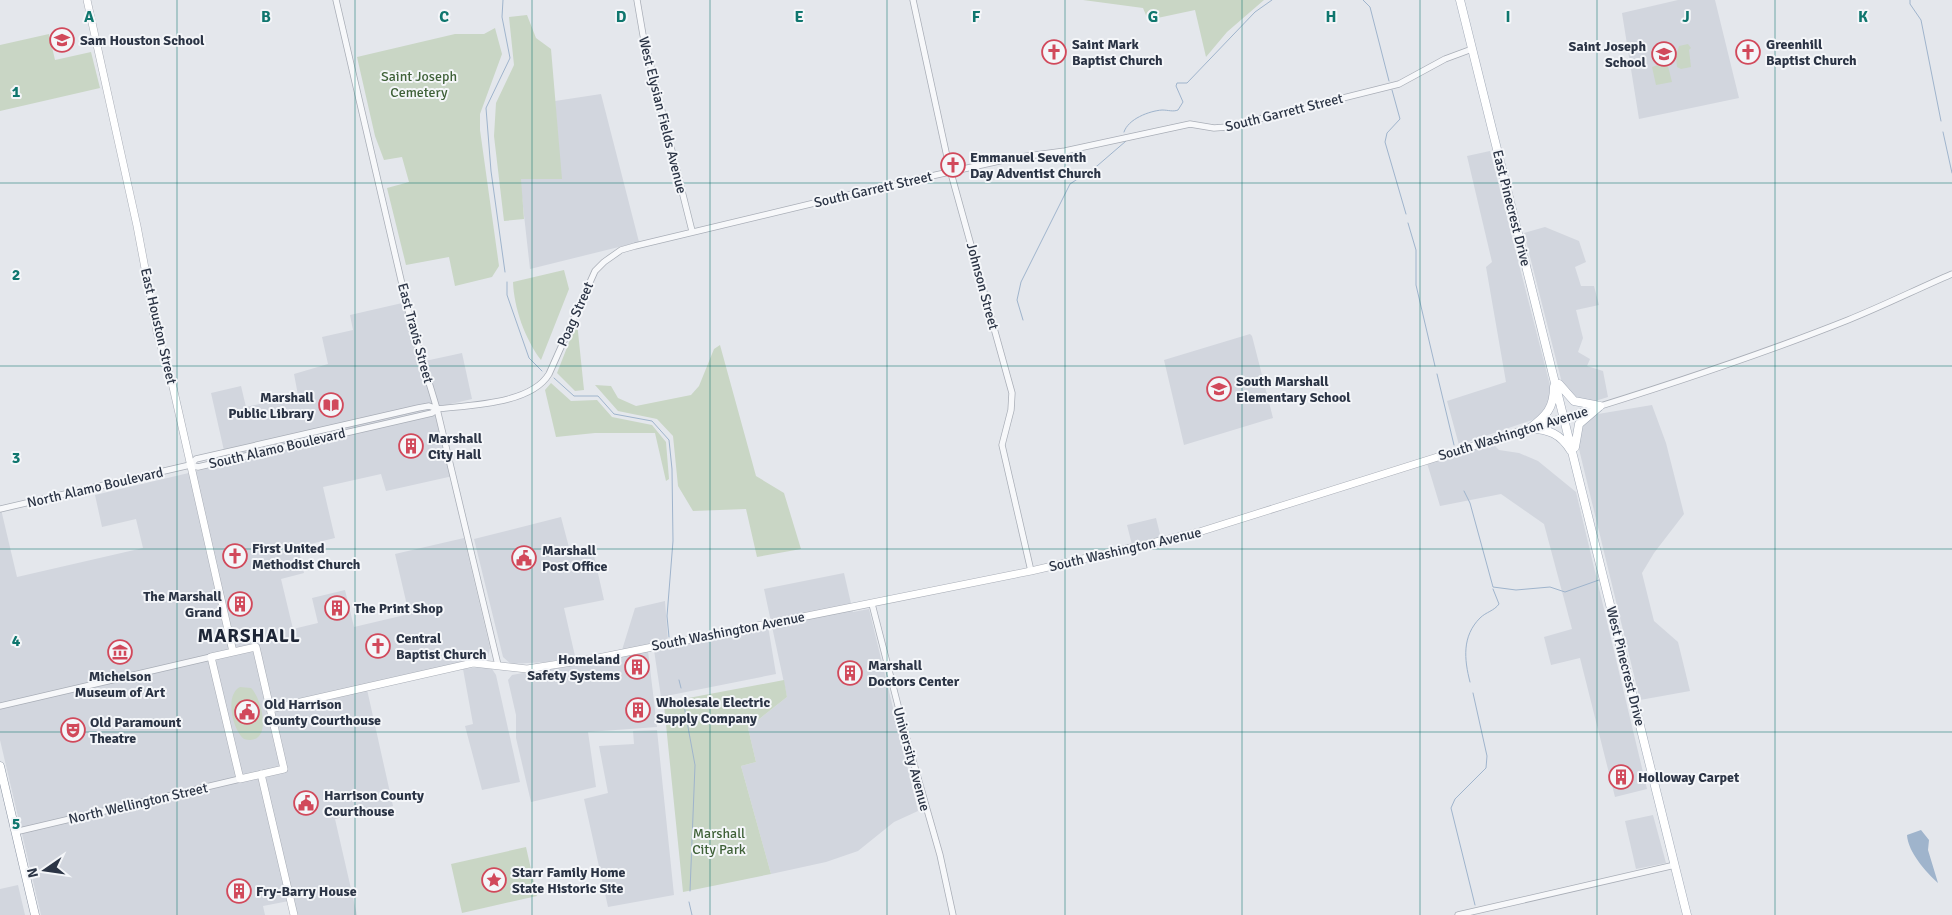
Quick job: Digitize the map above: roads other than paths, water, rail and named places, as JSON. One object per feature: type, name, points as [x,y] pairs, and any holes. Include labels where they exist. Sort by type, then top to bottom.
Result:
[{"type":"main road","name":"East Houston Street","points":[[87,0],[137,226],[157,332],[173,387],[233,652]]},
{"type":"main road","name":"East Pinecrest Drive","points":[[1460,0],[1565,417]]},
{"type":"main road","points":[[1555,378],[1567,396],[1574,401],[1600,406]]},
{"type":"main road","points":[[1530,428],[1552,408],[1555,378]]},
{"type":"main road","points":[[1575,457],[1576,435],[1579,424],[1600,406]]},
{"type":"main road","name":"South Washington Avenue","points":[[270,708],[463,664],[479,662],[520,669],[557,665],[872,604],[1030,571],[1228,524],[1565,417]]},
{"type":"main road","name":"West Pinecrest Drive","points":[[1565,417],[1687,915]]},
{"type":"main road","points":[[1530,428],[1557,434],[1575,457]]},
{"type":"main road","points":[[240,779],[211,657],[256,647],[270,708]]},
{"type":"main road","name":"North Wellington Street","points":[[240,779],[284,769],[270,708]]},
{"type":"main road","points":[[1,769],[35,915]]},
{"type":"main road","points":[[261,774],[294,915]]},
{"type":"street","name":"East Travis Street","points":[[336,0],[411,322],[438,409],[498,665]]},
{"type":"street","name":"West Elysian Fields Avenue","points":[[636,0],[692,230]]},
{"type":"street","name":"Johnson Street","points":[[913,0],[951,171],[1012,393],[1012,406],[1002,445],[1030,571]]},
{"type":"street","name":"South Garrett Street","points":[[621,250],[692,230],[951,171],[1060,152],[1190,124],[1214,128],[1227,127],[1399,84],[1445,59],[1472,49]]},
{"type":"street","name":"Poag Street","points":[[540,386],[549,374],[593,275],[604,262],[621,250]]},
{"type":"street","name":"South Washington Avenue","points":[[1565,417],[1689,379],[1766,351],[1860,315],[1952,274]]},
{"type":"street","name":"South Alamo Boulevard","points":[[190,465],[198,466],[432,413],[438,409],[521,395],[540,386]]},
{"type":"street","name":"North Alamo Boulevard","points":[[0,509],[190,465]]},
{"type":"street","name":"University Avenue","points":[[872,604],[904,729],[940,855],[953,915]]},
{"type":"street","points":[[0,706],[211,657]]},
{"type":"street","name":"North Wellington Street","points":[[15,832],[240,779]]},
{"type":"street","points":[[1458,915],[1675,865]]},
{"type":"water","points":[[1921,830],[1929,840],[1928,850],[1938,883],[1918,861],[1908,841],[1907,835]]},
{"type":"waterway","points":[[503,0],[502,17],[510,58],[486,108],[491,171],[505,272]]},
{"type":"waterway","points":[[1124,132],[1130,123],[1145,114],[1162,110],[1178,110],[1183,102],[1176,86],[1177,83],[1187,83],[1255,12],[1272,0]]},
{"type":"waterway","points":[[1363,0],[1370,7],[1389,81]]},
{"type":"waterway","points":[[1910,0],[1910,4],[1921,20],[1941,121]]},
{"type":"waterway","points":[[1392,90],[1400,119],[1387,133],[1385,142],[1406,214]]},
{"type":"waterway","points":[[1943,132],[1952,173]]},
{"type":"waterway","points":[[1023,320],[1017,300],[1021,282],[1070,184],[1097,166],[1126,141]]},
{"type":"waterway","points":[[1408,223],[1416,250],[1416,285],[1435,366]]},
{"type":"waterway","points":[[507,282],[507,295],[529,358],[542,371]]},
{"type":"waterway","points":[[1437,374],[1454,445]]},
{"type":"waterway","points":[[554,378],[574,396],[598,396],[614,414],[652,421],[669,440],[672,469],[673,541],[667,616],[669,637]]},
{"type":"waterway","points":[[1464,491],[1470,503],[1493,587],[1516,590],[1550,587],[1565,592],[1599,580]]},
{"type":"waterway","points":[[1470,682],[1466,665],[1467,640],[1474,625],[1480,618],[1499,604],[1493,589]]},
{"type":"waterway","points":[[679,680],[681,688]]},
{"type":"waterway","points":[[1473,693],[1487,756],[1486,768],[1455,799],[1451,808],[1475,905]]},
{"type":"waterway","points":[[683,700],[695,765],[690,891]]},
{"type":"waterway","points":[[689,902],[692,915]]},
{"type":"place","name":"Sam Houston School","points":[[62,40]]},
{"type":"place","name":"Saint Mark Baptist Church","points":[[1054,52]]},
{"type":"place","name":"Greenhill Baptist Church","points":[[1748,52]]},
{"type":"place","name":"Saint Joseph School","points":[[1664,54]]},
{"type":"place","name":"Emmanuel Seventh Day Adventist Church","points":[[953,165]]},
{"type":"place","name":"South Marshall Elementary School","points":[[1219,389]]},
{"type":"place","name":"Marshall Public Library","points":[[331,405]]},
{"type":"place","name":"Marshall City Hall","points":[[411,446]]},
{"type":"place","name":"First United Methodist Church","points":[[235,556]]},
{"type":"place","name":"Marshall Post Office","points":[[524,558]]},
{"type":"place","name":"The Marshall Grand","points":[[240,604]]},
{"type":"place","name":"The Print Shop","points":[[337,608]]},
{"type":"place","name":"Central Baptist Church","points":[[378,646]]},
{"type":"place","name":"Michelson Museum of Art","points":[[120,652]]},
{"type":"place","name":"Homeland Safety Systems","points":[[637,667]]},
{"type":"place","name":"Marshall Doctors Center","points":[[850,673]]},
{"type":"place","name":"Wholesale Electric Supply Company","points":[[638,710]]},
{"type":"place","name":"Old Harrison County Courthouse","points":[[247,712]]},
{"type":"place","name":"Old Paramount Theatre","points":[[73,730]]},
{"type":"place","name":"Holloway Carpet","points":[[1621,777]]},
{"type":"place","name":"Harrison County Courthouse","points":[[306,803]]},
{"type":"place","name":"Starr Family Home State Historic Site","points":[[494,880]]},
{"type":"place","name":"Fry-Barry House","points":[[239,891]]},
{"type":"district","name":"MARSHALL","points":[[249,635]]},
{"type":"park label","name":"Saint Joseph Cemetery","points":[[419,84]]},
{"type":"park label","name":"Marshall City Park","points":[[719,842]]}]
